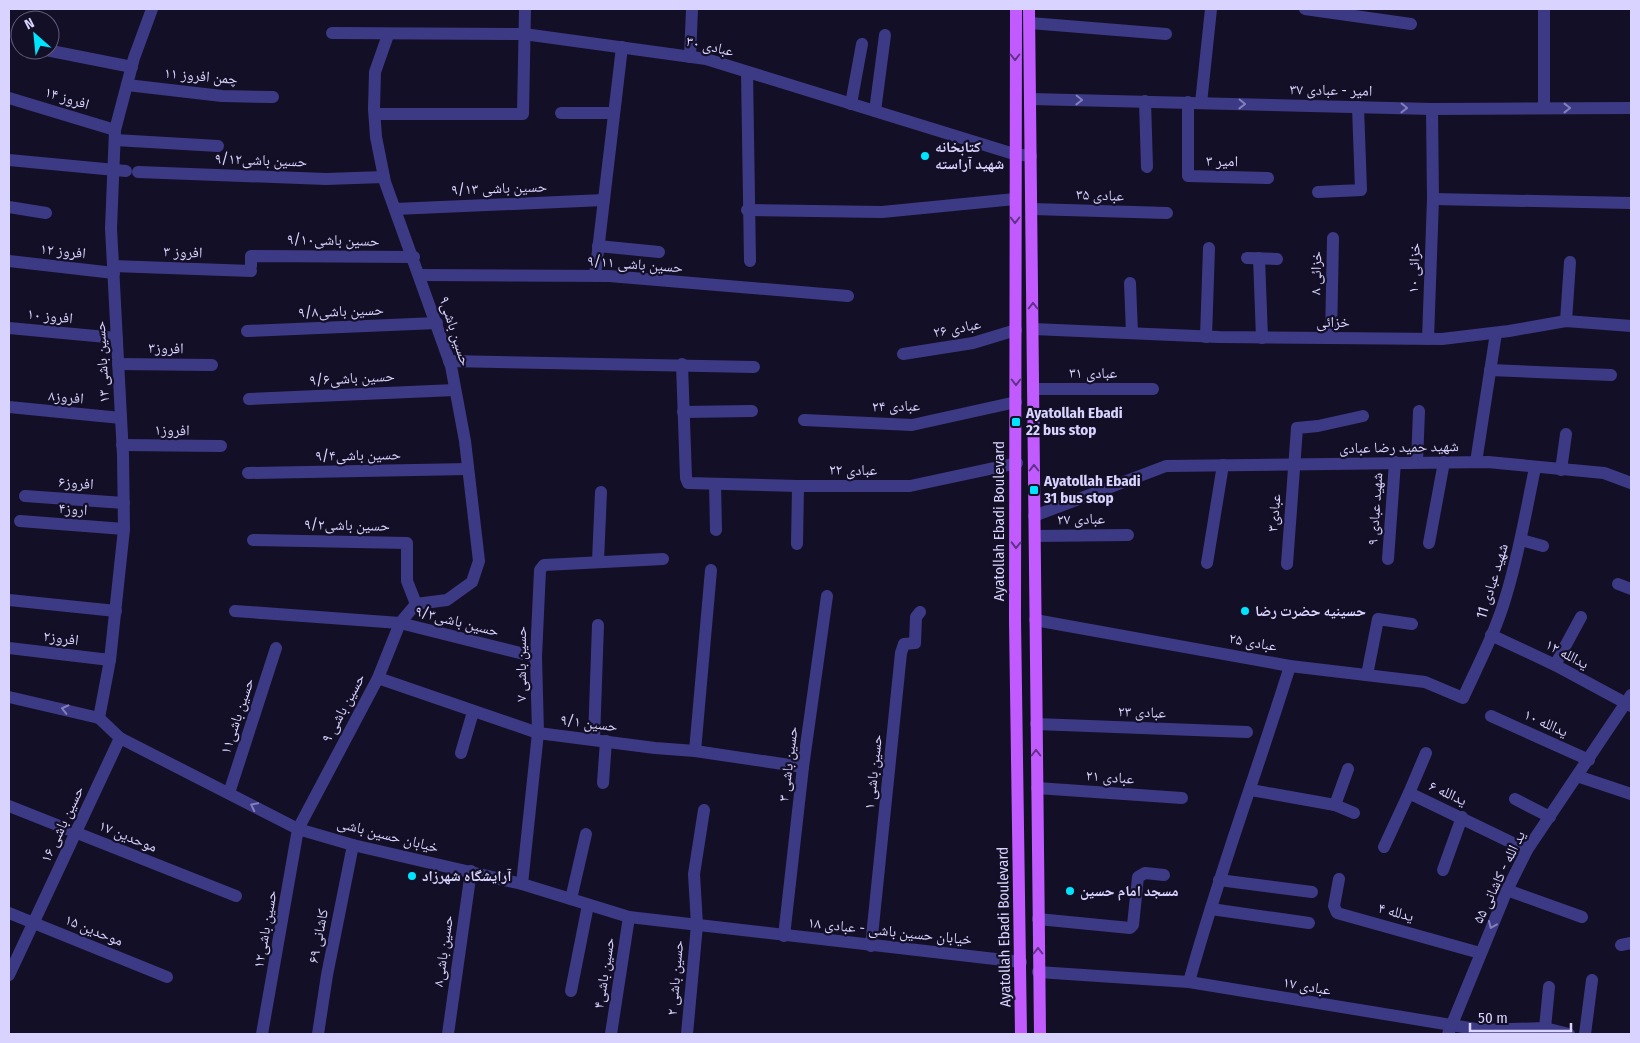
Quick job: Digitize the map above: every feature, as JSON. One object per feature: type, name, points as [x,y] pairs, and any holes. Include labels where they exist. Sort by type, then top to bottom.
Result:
[{"type":"main road","name":"Ayatollah Ebadi Boulevard","points":[[1016,9],[1014,154],[1017,463],[1015,620],[1021,1034]]},
{"type":"main road","points":[[1030,9],[1040,1034]]},
{"type":"street","name":"حسین باشی ۱۳","points":[[99,718],[110,660],[124,529],[121,418],[111,228],[126,171],[115,135],[132,67],[152,9]]},
{"type":"street","points":[[374,114],[523,114],[525,9]]},
{"type":"street","points":[[690,57],[692,9]]},
{"type":"street","points":[[1195,103],[1211,9]]},
{"type":"street","points":[[1305,9],[1411,24]]},
{"type":"street","points":[[1544,9],[1544,108]]},
{"type":"street","points":[[1030,23],[1166,34]]},
{"type":"street","name":"عبادی ۳۰","points":[[332,33],[388,35],[524,34],[706,59],[1014,154],[1031,156]]},
{"type":"street","name":"حسین باشی۹","points":[[388,35],[375,72],[374,114],[384,177],[449,360],[468,469],[478,561],[472,582],[447,600],[416,604]]},
{"type":"street","points":[[874,111],[886,35]]},
{"type":"street","points":[[851,104],[862,44]]},
{"type":"street","points":[[595,276],[622,47]]},
{"type":"street","points":[[60,53],[132,67]]},
{"type":"street","points":[[747,72],[750,261]]},
{"type":"street","name":"چمن افروز ۱۱","points":[[127,85],[222,96],[273,97]]},
{"type":"street","name":"افروز ۱۴","points":[[9,98],[115,135],[218,146]]},
{"type":"street","name":"امیر - عبادی ۳۷","points":[[1031,98],[1358,107],[1631,108]]},
{"type":"street","points":[[1144,102],[1147,167]]},
{"type":"street","name":"امیر ۳","points":[[1195,103],[1188,176],[1268,178]]},
{"type":"street","points":[[1318,192],[1361,190],[1358,107]]},
{"type":"street","name":"خزائی ۱۰","points":[[1428,339],[1434,199],[1432,108]]},
{"type":"street","points":[[560,113],[614,113]]},
{"type":"street","name":"حسین باشی۹/۱۲","points":[[9,160],[126,171],[326,179],[384,177]]},
{"type":"street","points":[[748,210],[882,212],[1015,199]]},
{"type":"street","points":[[1434,199],[1631,204]]},
{"type":"street","name":"حسین باشی ۹/۱۳","points":[[395,209],[604,200]]},
{"type":"street","points":[[9,207],[46,213]]},
{"type":"street","name":"عبادی ۳۵","points":[[1032,209],[1167,213]]},
{"type":"street","name":"خزائی ۸","points":[[1331,338],[1333,238]]},
{"type":"street","points":[[598,246],[659,252]]},
{"type":"street","points":[[1206,337],[1209,248]]},
{"type":"street","name":"حسین باشی۹/۱۰","points":[[251,264],[414,257]]},
{"type":"street","points":[[1262,338],[1253,258],[1277,258]]},
{"type":"street","name":"افروز ۱۲","points":[[9,261],[113,269]]},
{"type":"street","points":[[1566,321],[1570,262]]},
{"type":"street","name":"افروز ۳","points":[[113,269],[251,264]]},
{"type":"street","name":"حسین باشی ۹/۱۱","points":[[420,275],[595,276],[848,296]]},
{"type":"street","points":[[1130,283],[1132,333]]},
{"type":"street","name":"خزائی","points":[[1033,329],[1206,337],[1428,339],[1496,333],[1566,321],[1631,326]]},
{"type":"street","name":"حسین باشی۹/۸","points":[[247,331],[436,323]]},
{"type":"street","name":"افروز ۱۰","points":[[9,328],[117,338]]},
{"type":"street","name":"عبادی ۲۶","points":[[903,354],[973,343],[1016,330]]},
{"type":"street","points":[[1476,462],[1496,333]]},
{"type":"street","points":[[449,360],[754,367]]},
{"type":"street","name":"افروز۳","points":[[118,364],[212,365]]},
{"type":"street","points":[[682,364],[683,412],[752,411]]},
{"type":"street","points":[[1490,370],[1611,375]]},
{"type":"street","name":"عبادی ۳۱","points":[[1034,389],[1154,389]]},
{"type":"street","name":"حسین باشی۹/۶","points":[[249,399],[455,390]]},
{"type":"street","name":"عبادی ۲۴","points":[[804,420],[912,425],[1016,402]]},
{"type":"street","name":"افروز۸","points":[[9,408],[121,418]]},
{"type":"street","points":[[1416,462],[1419,411]]},
{"type":"street","name":"عبادی ۲۲","points":[[683,412],[686,478],[688,483],[798,486],[910,486],[1017,463]]},
{"type":"street","name":"عبادی۳","points":[[1287,564],[1297,428],[1318,426],[1363,416]]},
{"type":"street","points":[[1561,470],[1566,434]]},
{"type":"street","name":"افروز۱","points":[[122,445],[221,446]]},
{"type":"street","name":"شهید عبادی ۹","points":[[1388,558],[1395,462]]},
{"type":"street","points":[[1429,543],[1444,462]]},
{"type":"street","name":"شهید حمید رضا عبادی","points":[[1034,516],[1166,466],[1476,462],[1604,473],[1631,483]]},
{"type":"street","points":[[1207,563],[1223,465]]},
{"type":"street","name":"شهید عبادی 11","points":[[1463,698],[1492,635],[1506,597],[1521,540],[1534,468]]},
{"type":"street","name":"حسین باشی۹/۴","points":[[248,473],[468,469]]},
{"type":"street","points":[[715,484],[716,530]]},
{"type":"street","points":[[797,544],[798,486]]},
{"type":"street","points":[[598,561],[601,492]]},
{"type":"street","name":"افروز۶","points":[[25,496],[124,503]]},
{"type":"street","name":"اروز۴","points":[[20,521],[124,529]]},
{"type":"street","name":"عبادی ۲۷","points":[[1035,536],[1128,535]]},
{"type":"street","name":"حسین باشی۹/۲","points":[[253,540],[407,543],[407,581],[416,604]]},
{"type":"street","points":[[1521,540],[1544,546]]},
{"type":"street","name":"حسین باشی ۷","points":[[522,884],[538,733],[536,657],[540,570],[544,564],[663,559]]},
{"type":"street","points":[[695,751],[711,570]]},
{"type":"street","points":[[1618,584],[1631,589]]},
{"type":"street","name":"حسین باشی ۳","points":[[784,936],[803,767],[827,596]]},
{"type":"street","points":[[9,600],[116,611]]},
{"type":"street","name":"حسین باشی ۹","points":[[298,829],[378,678],[400,623],[416,604]]},
{"type":"street","points":[[235,611],[400,623]]},
{"type":"street","name":"حسین باشی ۱","points":[[871,946],[901,652],[904,644],[914,643],[916,617],[920,612]]},
{"type":"street","points":[[1555,665],[1581,617]]},
{"type":"street","points":[[1366,675],[1378,619],[1412,624]]},
{"type":"street","name":"عبادی ۲۵","points":[[1035,620],[1290,666],[1425,682],[1463,698]]},
{"type":"street","name":"حسین باشی۹/۳","points":[[400,623],[536,657]]},
{"type":"street","points":[[598,625],[600,740],[603,784]]},
{"type":"street","name":"یدالله ۱۲","points":[[1492,635],[1629,702]]},
{"type":"street","name":"افروز۲","points":[[9,648],[110,660]]},
{"type":"street","name":"حسین باشی۱۱","points":[[228,793],[276,648]]},
{"type":"street","points":[[1189,982],[1219,880],[1251,790],[1290,666]]},
{"type":"street","name":"حسین ۹/۱","points":[[378,678],[538,733],[655,748],[695,751],[803,767]]},
{"type":"street","points":[[9,697],[99,718]]},
{"type":"street","name":"ید الله - کاشانی ۵۵","points":[[1449,1030],[1507,890],[1527,850],[1629,702]]},
{"type":"street","points":[[461,753],[473,712]]},
{"type":"street","name":"یدالله ۱۰","points":[[1491,716],[1589,760]]},
{"type":"street","name":"خیابان حسین باشی","points":[[99,718],[120,738],[298,829],[353,845],[522,884],[629,917],[784,936]]},
{"type":"street","name":"عبادی ۲۳","points":[[1036,724],[1247,732]]},
{"type":"street","name":"حسین باشی ۱۶","points":[[9,975],[120,738]]},
{"type":"street","points":[[1409,793],[1426,752]]},
{"type":"street","points":[[1335,805],[1348,769]]},
{"type":"street","points":[[1577,776],[1631,794]]},
{"type":"street","name":"عبادی ۲۱","points":[[1037,788],[1182,798]]},
{"type":"street","points":[[1251,790],[1335,805],[1354,813]]},
{"type":"street","name":"یدالله ۶","points":[[1384,847],[1409,793],[1527,850]]},
{"type":"street","points":[[1515,799],[1550,817]]},
{"type":"street","name":"موحدین ۱۷","points":[[9,806],[236,896]]},
{"type":"street","name":"حسین باشی ۲","points":[[687,1034],[697,925],[694,874],[704,810]]},
{"type":"street","points":[[1443,870],[1462,817]]},
{"type":"street","name":"حسین باشی۱۲","points":[[262,1034],[298,829]]},
{"type":"street","points":[[570,899],[586,834]]},
{"type":"street","name":"کاشانی ۶۹","points":[[318,1034],[326,975],[353,845]]},
{"type":"street","name":"حسین باشی۸","points":[[448,1034],[471,871]]},
{"type":"street","points":[[1038,919],[1130,928],[1133,924],[1138,877],[1145,873],[1164,875]]},
{"type":"street","name":"یدلله ۴","points":[[1340,879],[1334,906],[1337,913],[1480,953]]},
{"type":"street","points":[[1219,880],[1312,892]]},
{"type":"street","points":[[1507,890],[1582,917]]},
{"type":"street","points":[[571,991],[588,905]]},
{"type":"street","points":[[1211,909],[1309,923]]},
{"type":"street","name":"موحدین ۱۵","points":[[9,914],[167,977]]},
{"type":"street","name":"حسین باشی۴","points":[[611,1034],[629,917]]},
{"type":"street","name":"خیابان حسین باشی - عبادی ۱۸","points":[[784,936],[1021,962]]},
{"type":"street","name":"عبادی ۱۷","points":[[1038,972],[1189,982],[1449,1030],[1545,1028],[1569,1034]]},
{"type":"street","points":[[1585,1034],[1592,980]]},
{"type":"street","points":[[1545,1028],[1549,987]]},
{"type":"place","name":"کتابخانه شهید آراسته","points":[[925,156]]},
{"type":"place","name":"Ayatollah Ebadi 22 bus stop","points":[[1016,422]]},
{"type":"place","name":"Ayatollah Ebadi 31 bus stop","points":[[1034,490]]},
{"type":"place","name":"حسینیه حضرت رضا","points":[[1245,611]]},
{"type":"place","name":"آرایشگاه شهرزاد","points":[[412,876]]},
{"type":"place","name":"مسجد امام حسین","points":[[1070,891]]}]
